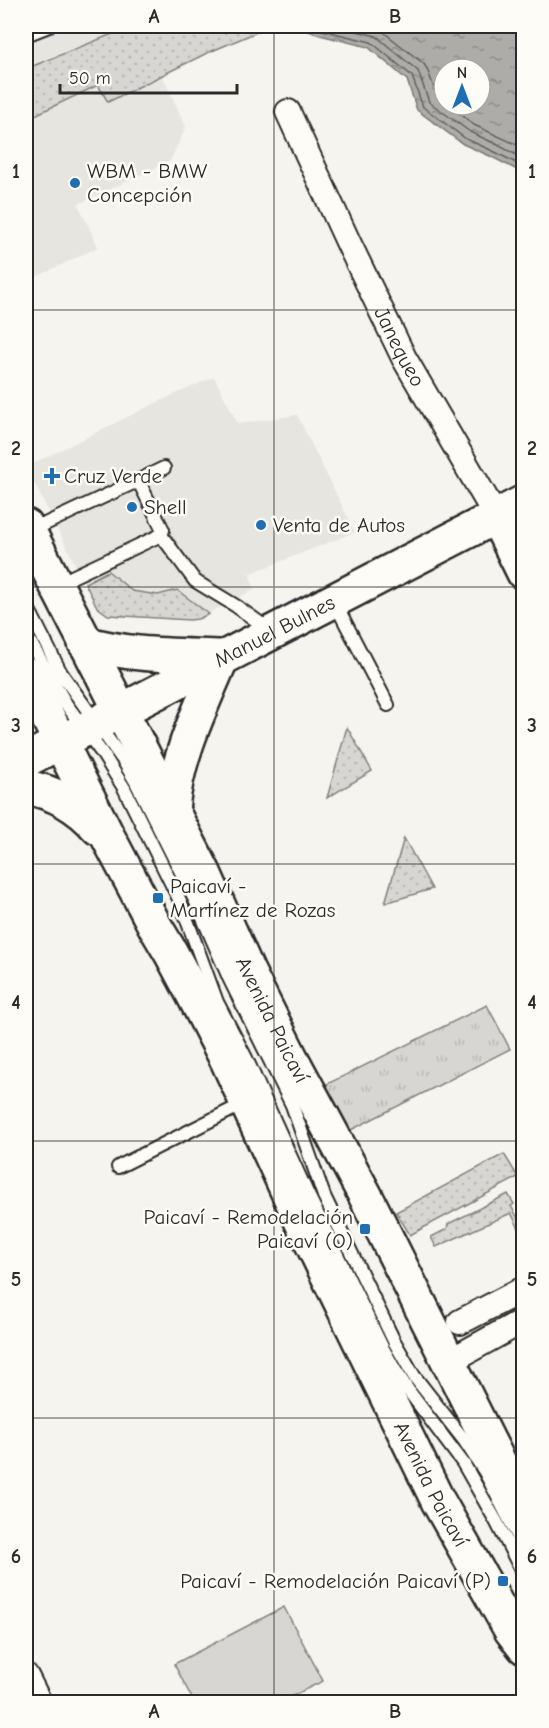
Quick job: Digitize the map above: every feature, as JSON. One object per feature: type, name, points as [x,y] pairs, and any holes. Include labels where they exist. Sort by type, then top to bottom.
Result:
[{"type":"main road","name":"Janequeo","points":[[510,509],[524,573]]},
{"type":"main road","name":"Manuel Bulnes","points":[[26,760],[510,509]]},
{"type":"main road","name":"Avenida Paicaví","points":[[32,525],[73,575],[85,643],[90,726],[109,840],[195,998],[438,1501],[520,1645]]},
{"type":"main road","points":[[85,643],[128,652],[222,657],[179,765],[174,785],[172,810]]},
{"type":"main road","name":"Avenida Paicaví","points":[[26,674],[90,726],[172,810],[290,1056],[365,1195],[524,1512]]},
{"type":"main road","points":[[26,787],[65,800],[93,822],[109,840]]},
{"type":"street","name":"Janequeo","points":[[288,112],[404,358],[510,509]]},
{"type":"street","points":[[460,1322],[524,1289]]},
{"type":"street","points":[[448,1362],[524,1320]]},
{"type":"street","points":[[26,1676],[39,1702]]},
{"type":"lane","points":[[26,35],[49,26]]},
{"type":"lane","points":[[32,525],[120,494],[134,483],[164,468]]},
{"type":"lane","points":[[134,483],[140,484],[163,530],[161,535]]},
{"type":"lane","points":[[73,575],[102,556],[141,538],[161,535]]},
{"type":"lane","points":[[161,535],[195,581],[272,632]]},
{"type":"lane","points":[[333,600],[388,705]]},
{"type":"lane","points":[[26,604],[102,753],[124,788],[180,901],[209,984],[246,1058],[308,1196],[382,1347],[408,1390],[463,1463],[524,1575]]},
{"type":"lane","points":[[26,635],[66,704],[123,760],[136,782],[196,902],[230,980],[292,1105],[324,1196],[394,1341],[414,1376],[464,1440],[485,1472],[524,1548]]},
{"type":"lane","points":[[118,1167],[246,1102]]},
{"type":"lane","points":[[273,1119],[305,1229]]},
{"type":"shaded area","points":[[26,26],[191,26],[205,54],[162,75],[186,127],[170,161],[78,204],[98,247],[26,282]]},
{"type":"shaded area","name":"Shell","points":[[214,377],[238,424],[297,415],[355,532],[249,574],[255,589],[198,619],[108,615],[97,607],[26,467]]},
{"type":"green space","points":[[117,26],[271,26],[205,54],[108,102],[98,85],[31,117],[26,105],[26,64],[28,68],[115,33]]},
{"type":"green space","points":[[108,571],[132,591],[158,595],[177,590],[209,614],[190,620],[108,615],[97,607],[85,583]]},
{"type":"green space","points":[[347,727],[372,771],[327,798]]},
{"type":"green space","points":[[404,838],[432,889],[385,903]]},
{"type":"green space","points":[[487,1005],[510,1049],[347,1132],[323,1086]]},
{"type":"green space","points":[[504,1154],[518,1177],[410,1235],[396,1212]]},
{"type":"green space","points":[[508,1194],[514,1204],[511,1206],[523,1227],[523,1236],[511,1213],[436,1247],[431,1237],[447,1229],[448,1224]]},
{"type":"green space","points":[[284,1607],[323,1681],[280,1702],[194,1702],[174,1664]]},
{"type":"water","points":[[294,26],[523,26],[523,173],[463,144],[417,110],[407,80],[368,47]]},
{"type":"place","name":"WBM - BMW Concepción","points":[[75,183]]},
{"type":"place","name":"Cruz Verde","points":[[52,476]]},
{"type":"place","name":"Shell","points":[[132,507]]},
{"type":"place","name":"Venta de Autos","points":[[261,525]]},
{"type":"place","name":"Paicaví - Martínez de Rozas","points":[[158,898]]},
{"type":"place","name":"Paicaví - Remodelación Paicaví (O)","points":[[365,1229]]},
{"type":"place","name":"Paicaví - Remodelación Paicaví (P)","points":[[503,1581]]}]
